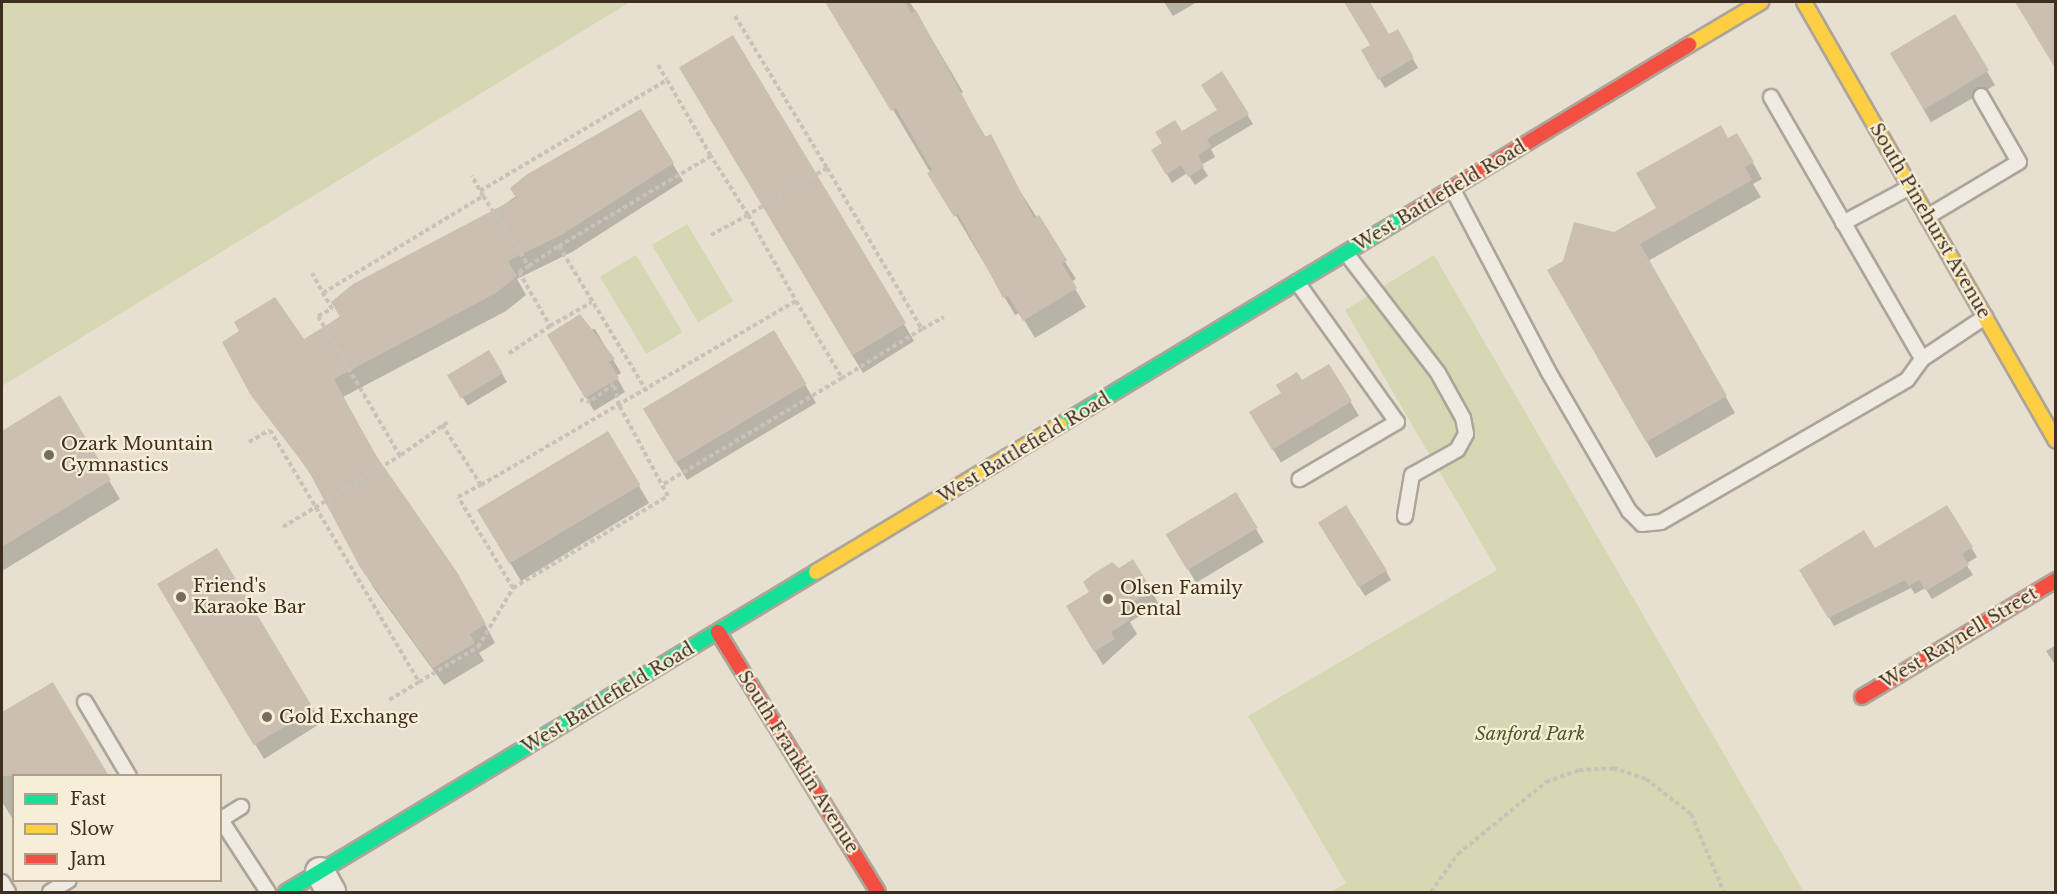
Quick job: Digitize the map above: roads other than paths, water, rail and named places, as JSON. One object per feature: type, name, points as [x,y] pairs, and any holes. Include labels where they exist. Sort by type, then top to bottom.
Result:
[{"type":"main road","name":"West Battlefield Road","points":[[286,892],[325,882],[718,632],[1761,2]]},
{"type":"main road","name":"South Pinehurst Avenue","points":[[1804,2],[2055,441]]},
{"type":"main road","name":"West Raynell Street","points":[[1862,697],[2055,580]]},
{"type":"main road","name":"South Franklin Avenue","points":[[718,632],[879,892]]},
{"type":"lane","points":[[1927,217],[2019,162],[1981,96]]},
{"type":"lane","points":[[1771,97],[1922,359]]},
{"type":"lane","points":[[1844,223],[1910,187]]},
{"type":"lane","points":[[1452,189],[1548,371],[1629,512],[1642,524],[1661,522],[1907,380],[1922,359],[1985,317]]},
{"type":"lane","points":[[1346,253],[1438,373],[1463,418],[1466,434],[1457,450],[1412,475],[1405,516]]},
{"type":"lane","points":[[1297,282],[1397,422],[1300,479]]},
{"type":"lane","points":[[85,702],[128,774]]},
{"type":"lane","points":[[222,819],[241,807]]},
{"type":"lane","points":[[222,822],[268,892]]},
{"type":"lane","points":[[2,882],[8,892]]},
{"type":"lane","points":[[50,892],[66,882]]},
{"type":"place","name":"Ozark Mountain Gymnastics","points":[[49,455]]},
{"type":"place","name":"Friend's Karaoke Bar","points":[[181,597]]},
{"type":"place","name":"Olsen Family Dental","points":[[1108,599]]},
{"type":"place","name":"Gold Exchange","points":[[267,717]]},
{"type":"park label","name":"Sanford Park","points":[[1530,734]]}]
